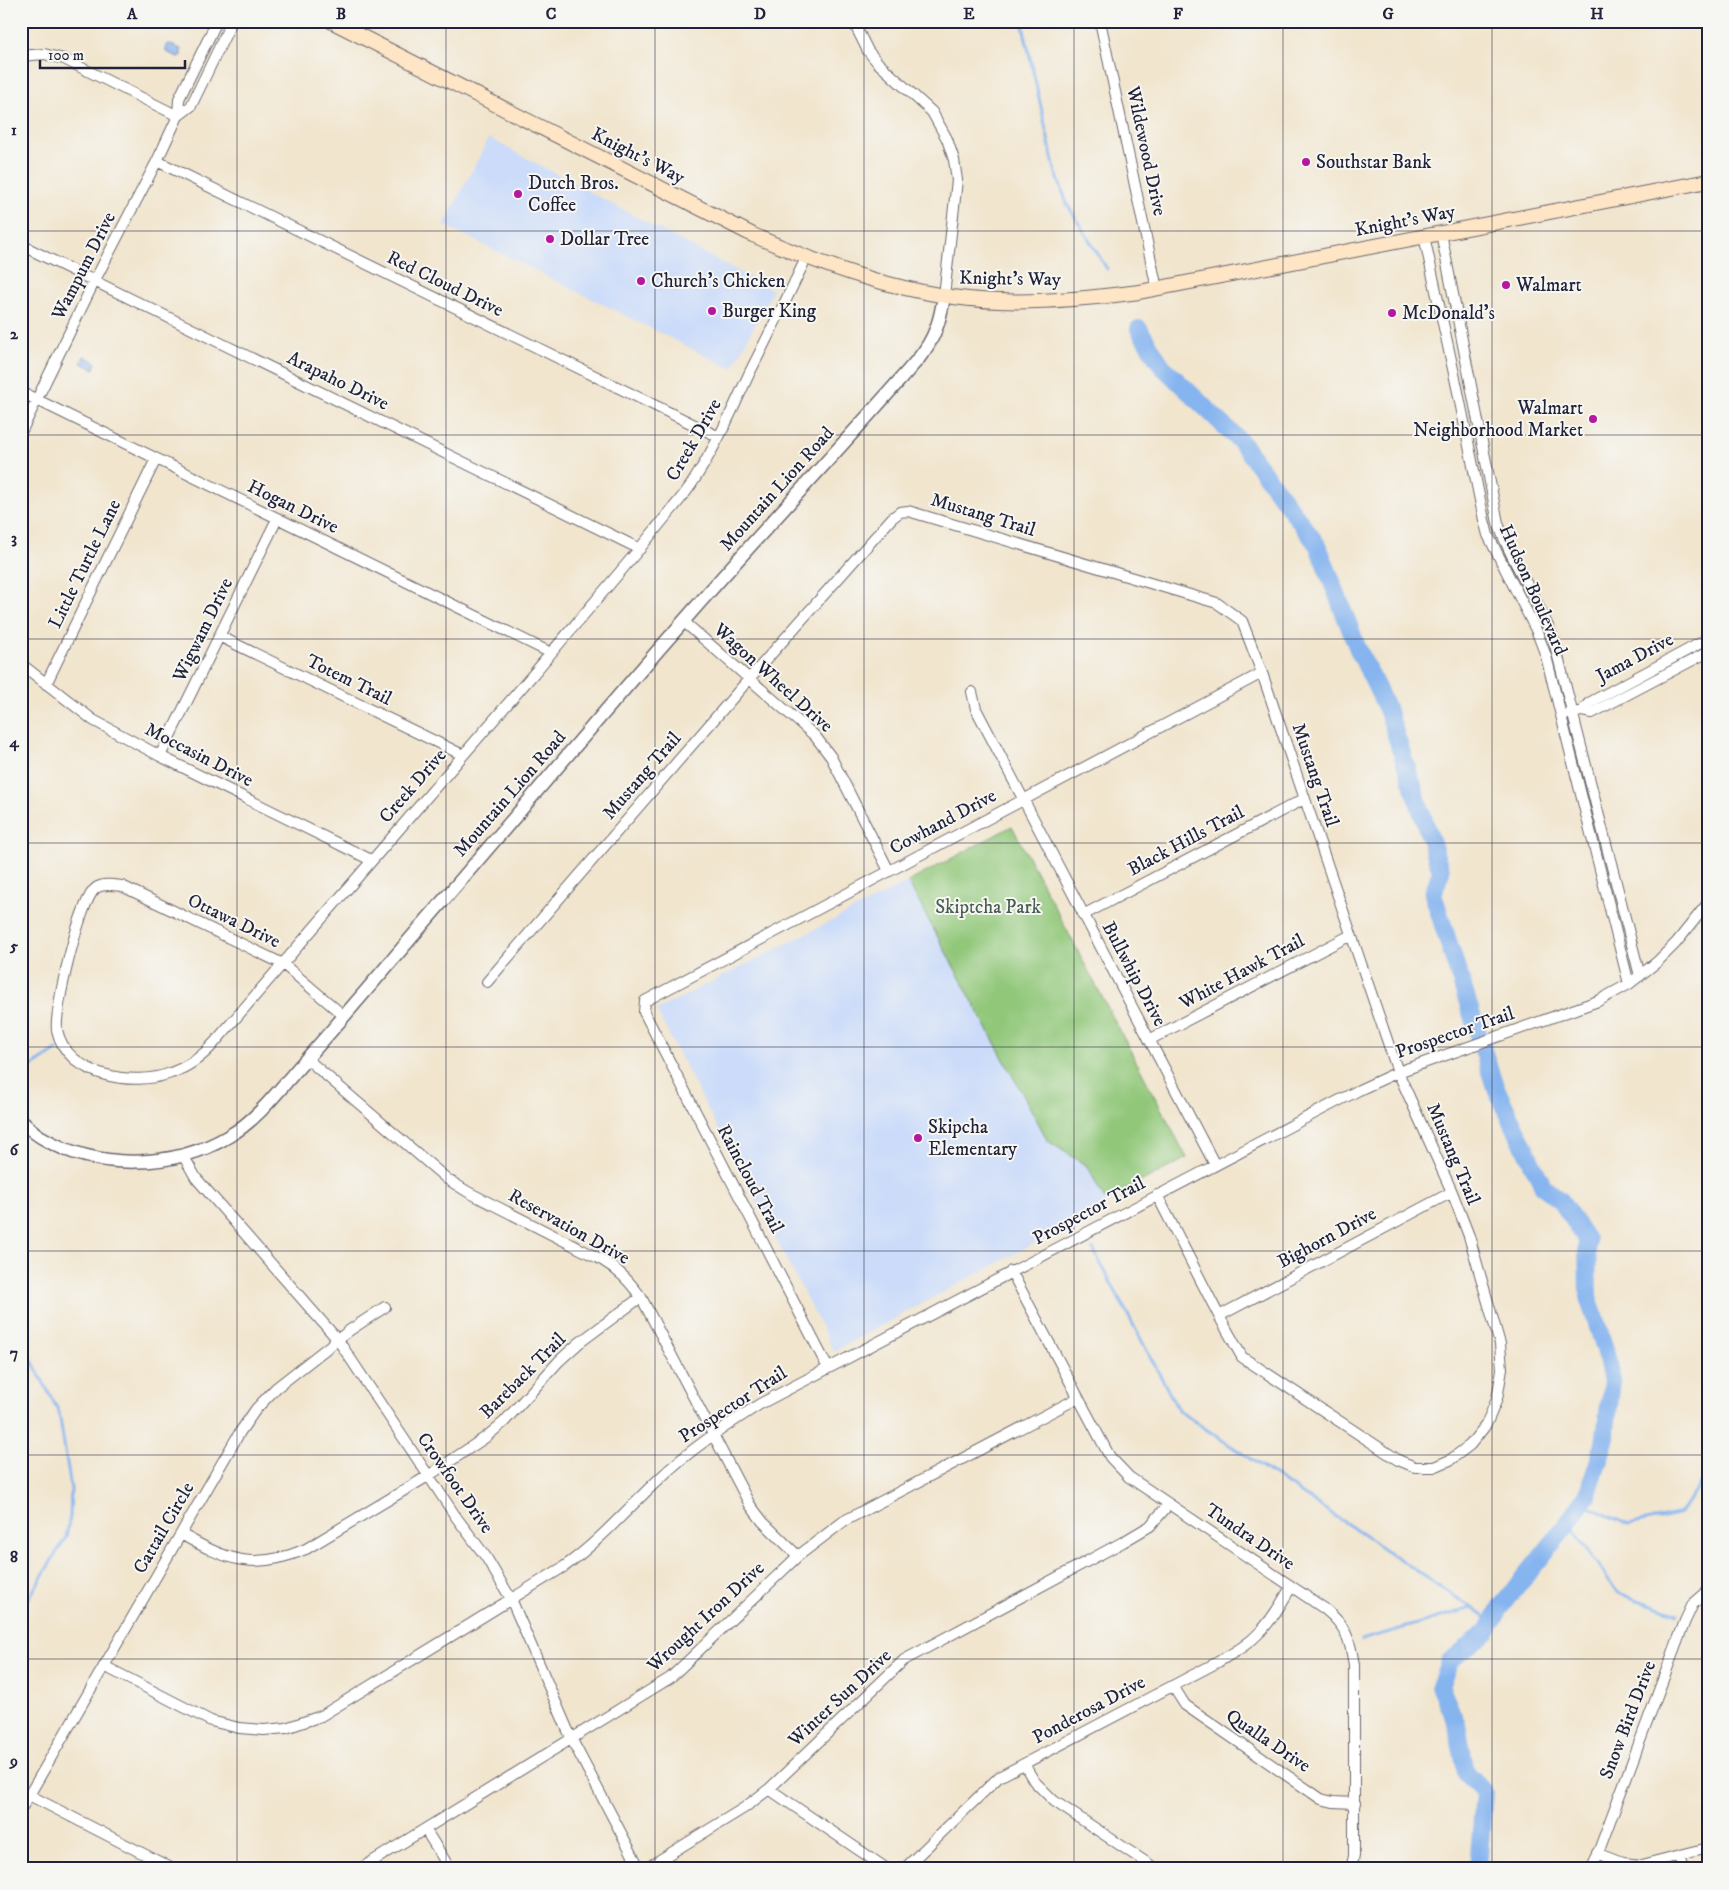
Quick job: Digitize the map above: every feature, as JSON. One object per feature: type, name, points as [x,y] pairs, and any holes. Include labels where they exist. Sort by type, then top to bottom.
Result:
[{"type":"main road","name":"Knight's Way","points":[[331,21],[753,235],[806,258],[878,281],[944,296],[998,301],[1104,297],[1157,289],[1708,181]]},
{"type":"street","name":"Wampum Drive","points":[[21,432],[95,280],[157,161],[178,116],[179,99],[217,21]]},
{"type":"street","name":"Wampum Drive","points":[[178,116],[191,106],[232,21]]},
{"type":"street","points":[[853,21],[868,51],[878,63],[932,112],[947,138],[954,160],[957,180],[944,296]]},
{"type":"street","name":"Wildewood Drive","points":[[1100,21],[1157,289]]},
{"type":"street","points":[[209,38],[221,44]]},
{"type":"street","points":[[21,56],[44,54],[64,59],[178,116]]},
{"type":"street","name":"Red Cloud Drive","points":[[157,161],[718,437]]},
{"type":"street","name":"Hudson Boulevard","points":[[1441,233],[1489,485],[1501,533],[1538,602],[1554,641],[1578,712],[1640,976]]},
{"type":"street","name":"Hudson Boulevard","points":[[1424,236],[1488,535],[1537,632],[1546,656],[1629,984]]},
{"type":"street","name":"Arapaho Drive","points":[[21,245],[640,549]]},
{"type":"street","name":"Creek Drive","points":[[96,887],[87,900],[72,948],[56,1016],[58,1032],[64,1048],[89,1069],[108,1076],[133,1079],[153,1078],[173,1073],[208,1050],[640,549],[695,480],[806,258]]},
{"type":"street","name":"Mountain Lion Road","points":[[21,1122],[41,1137],[63,1148],[88,1156],[133,1162],[183,1155],[207,1147],[229,1136],[257,1115],[683,621],[919,358],[931,343],[939,322],[944,296]]},
{"type":"street","points":[[1443,323],[1458,320]]},
{"type":"street","points":[[1458,392],[1471,390]]},
{"type":"street","name":"Hogan Drive","points":[[21,392],[551,653]]},
{"type":"street","name":"Little Turtle Lane","points":[[46,684],[156,459]]},
{"type":"street","points":[[1478,486],[1489,485]]},
{"type":"street","name":"Mustang Trail","points":[[487,982],[749,680],[892,518],[900,512],[908,511],[1217,603],[1242,621],[1262,673],[1398,1072],[1452,1192],[1469,1236],[1500,1344],[1502,1369],[1497,1399],[1486,1425],[1470,1444],[1450,1460],[1434,1466],[1415,1467],[1398,1460],[1242,1357],[1219,1316],[1158,1195]]},
{"type":"street","name":"Wigwam Drive","points":[[160,756],[277,519]]},
{"type":"street","name":"Wagon Wheel Drive","points":[[683,621],[815,736],[824,747],[889,871]]},
{"type":"street","name":"Totem Trail","points":[[219,636],[463,755]]},
{"type":"street","name":"Jama Drive","points":[[1578,712],[1589,703],[1708,638]]},
{"type":"street","name":"Jama Drive","points":[[1562,716],[1578,712],[1592,712],[1708,652]]},
{"type":"street","name":"Moccasin Drive","points":[[21,664],[94,720],[160,756],[370,860]]},
{"type":"street","name":"Cowhand Drive","points":[[643,1006],[645,1001],[1262,673]]},
{"type":"street","name":"Bullwhip Drive","points":[[972,692],[976,709],[1022,799],[1215,1165]]},
{"type":"street","name":"Black Hills Trail","points":[[1083,914],[1304,798]]},
{"type":"street","name":"Ottawa Drive","points":[[96,887],[108,884],[122,886],[282,964],[344,1016]]},
{"type":"street","name":"Prospector Trail","points":[[104,1666],[211,1721],[239,1728],[264,1730],[286,1728],[321,1716],[565,1566],[586,1551],[658,1480],[712,1434],[760,1404],[1011,1271],[1398,1072],[1458,1049],[1598,1001],[1640,976],[1676,943],[1708,903]]},
{"type":"street","name":"White Hawk Trail","points":[[1149,1040],[1351,935]]},
{"type":"street","name":"Raincloud Trail","points":[[643,1006],[644,1012],[828,1368]]},
{"type":"street","name":"Reservation Drive","points":[[307,1059],[447,1179],[468,1192],[615,1267],[627,1278],[641,1297],[750,1506],[763,1522],[798,1556]]},
{"type":"street","name":"Crowfoot Drive","points":[[183,1155],[196,1178],[338,1340],[428,1476],[486,1557],[510,1599],[572,1740],[640,1869]]},
{"type":"street","name":"Bighorn Drive","points":[[1219,1316],[1452,1192]]},
{"type":"street","name":"Tundra Drive","points":[[1011,1271],[1110,1457],[1119,1469],[1336,1618],[1344,1629],[1351,1643],[1354,1665],[1355,1804],[1354,1856],[1351,1869]]},
{"type":"street","name":"Bareback Trail","points":[[181,1534],[206,1549],[229,1558],[269,1561],[290,1556],[306,1549],[428,1476],[486,1437],[504,1422],[559,1361],[579,1343],[641,1297]]},
{"type":"street","name":"Cattail Circle","points":[[21,1809],[240,1432],[256,1409],[276,1388],[350,1330],[385,1307]]},
{"type":"street","name":"Wrought Iron Drive","points":[[360,1869],[670,1678],[798,1556],[844,1521],[1078,1398]]},
{"type":"street","name":"Winter Sun Drive","points":[[645,1869],[744,1808],[769,1789],[904,1660],[1123,1542],[1150,1526],[1169,1504]]},
{"type":"street","name":"Ponderosa Drive","points":[[904,1869],[986,1788],[1000,1777],[1173,1686],[1242,1647],[1260,1633],[1292,1587]]},
{"type":"street","name":"Snow Bird Drive","points":[[1592,1869],[1685,1621],[1693,1604],[1708,1591]]},
{"type":"street","name":"Qualla Drive","points":[[1173,1686],[1185,1705],[1321,1799],[1355,1804]]},
{"type":"street","points":[[1024,1764],[1034,1781],[1054,1802],[1156,1869]]},
{"type":"street","points":[[769,1789],[887,1869]]},
{"type":"street","points":[[29,1795],[173,1869]]},
{"type":"street","points":[[425,1829],[450,1869]]},
{"type":"street","points":[[1598,1853],[1623,1862],[1642,1864],[1708,1848]]},
{"type":"street","points":[[1680,1855],[1684,1869]]},
{"type":"shaded area","points":[[489,138],[773,290],[732,369],[444,225]]},
{"type":"shaded area","points":[[908,882],[1048,1141],[1087,1166],[1107,1204],[834,1351],[656,1010]]},
{"type":"green space","name":"Skiptcha Park","points":[[1012,826],[1187,1158],[1105,1200],[1087,1166],[1048,1141],[908,882]]},
{"type":"water","points":[[170,44],[181,49],[181,56],[178,57],[166,52],[166,45]]},
{"type":"water","points":[[84,356],[96,362],[94,369],[81,363]]},
{"type":"waterway","points":[[1022,21],[1055,170],[1067,204],[1107,269]]},
{"type":"waterway","points":[[1139,329],[1162,366],[1241,442],[1318,546],[1358,649],[1388,711],[1441,871],[1433,894],[1494,1084],[1543,1186],[1561,1201],[1587,1240],[1588,1297],[1605,1349],[1612,1381],[1604,1444],[1587,1496],[1563,1530],[1500,1608],[1488,1631],[1450,1661],[1440,1686],[1457,1725],[1466,1773],[1484,1792],[1478,1869]]},
{"type":"waterway","points":[[21,1073],[57,1050]]},
{"type":"waterway","points":[[1093,1249],[1179,1411],[1493,1622]]},
{"type":"waterway","points":[[21,1340],[59,1412],[71,1489],[70,1517],[66,1537],[21,1611]]},
{"type":"waterway","points":[[1582,1504],[1629,1525],[1681,1513],[1708,1472]]},
{"type":"waterway","points":[[1568,1523],[1618,1593],[1678,1614]]},
{"type":"waterway","points":[[1362,1640],[1472,1608]]},
{"type":"place","name":"Southstar Bank","points":[[1306,162]]},
{"type":"place","name":"Dutch Bros. Coffee","points":[[518,194]]},
{"type":"place","name":"Dollar Tree","points":[[550,239]]},
{"type":"place","name":"Church's Chicken","points":[[641,281]]},
{"type":"place","name":"Walmart","points":[[1506,285]]},
{"type":"place","name":"Burger King","points":[[712,311]]},
{"type":"place","name":"McDonald's","points":[[1392,313]]},
{"type":"place","name":"Walmart Neighborhood Market","points":[[1593,419]]},
{"type":"place","name":"Skipcha Elementary","points":[[918,1138]]}]
